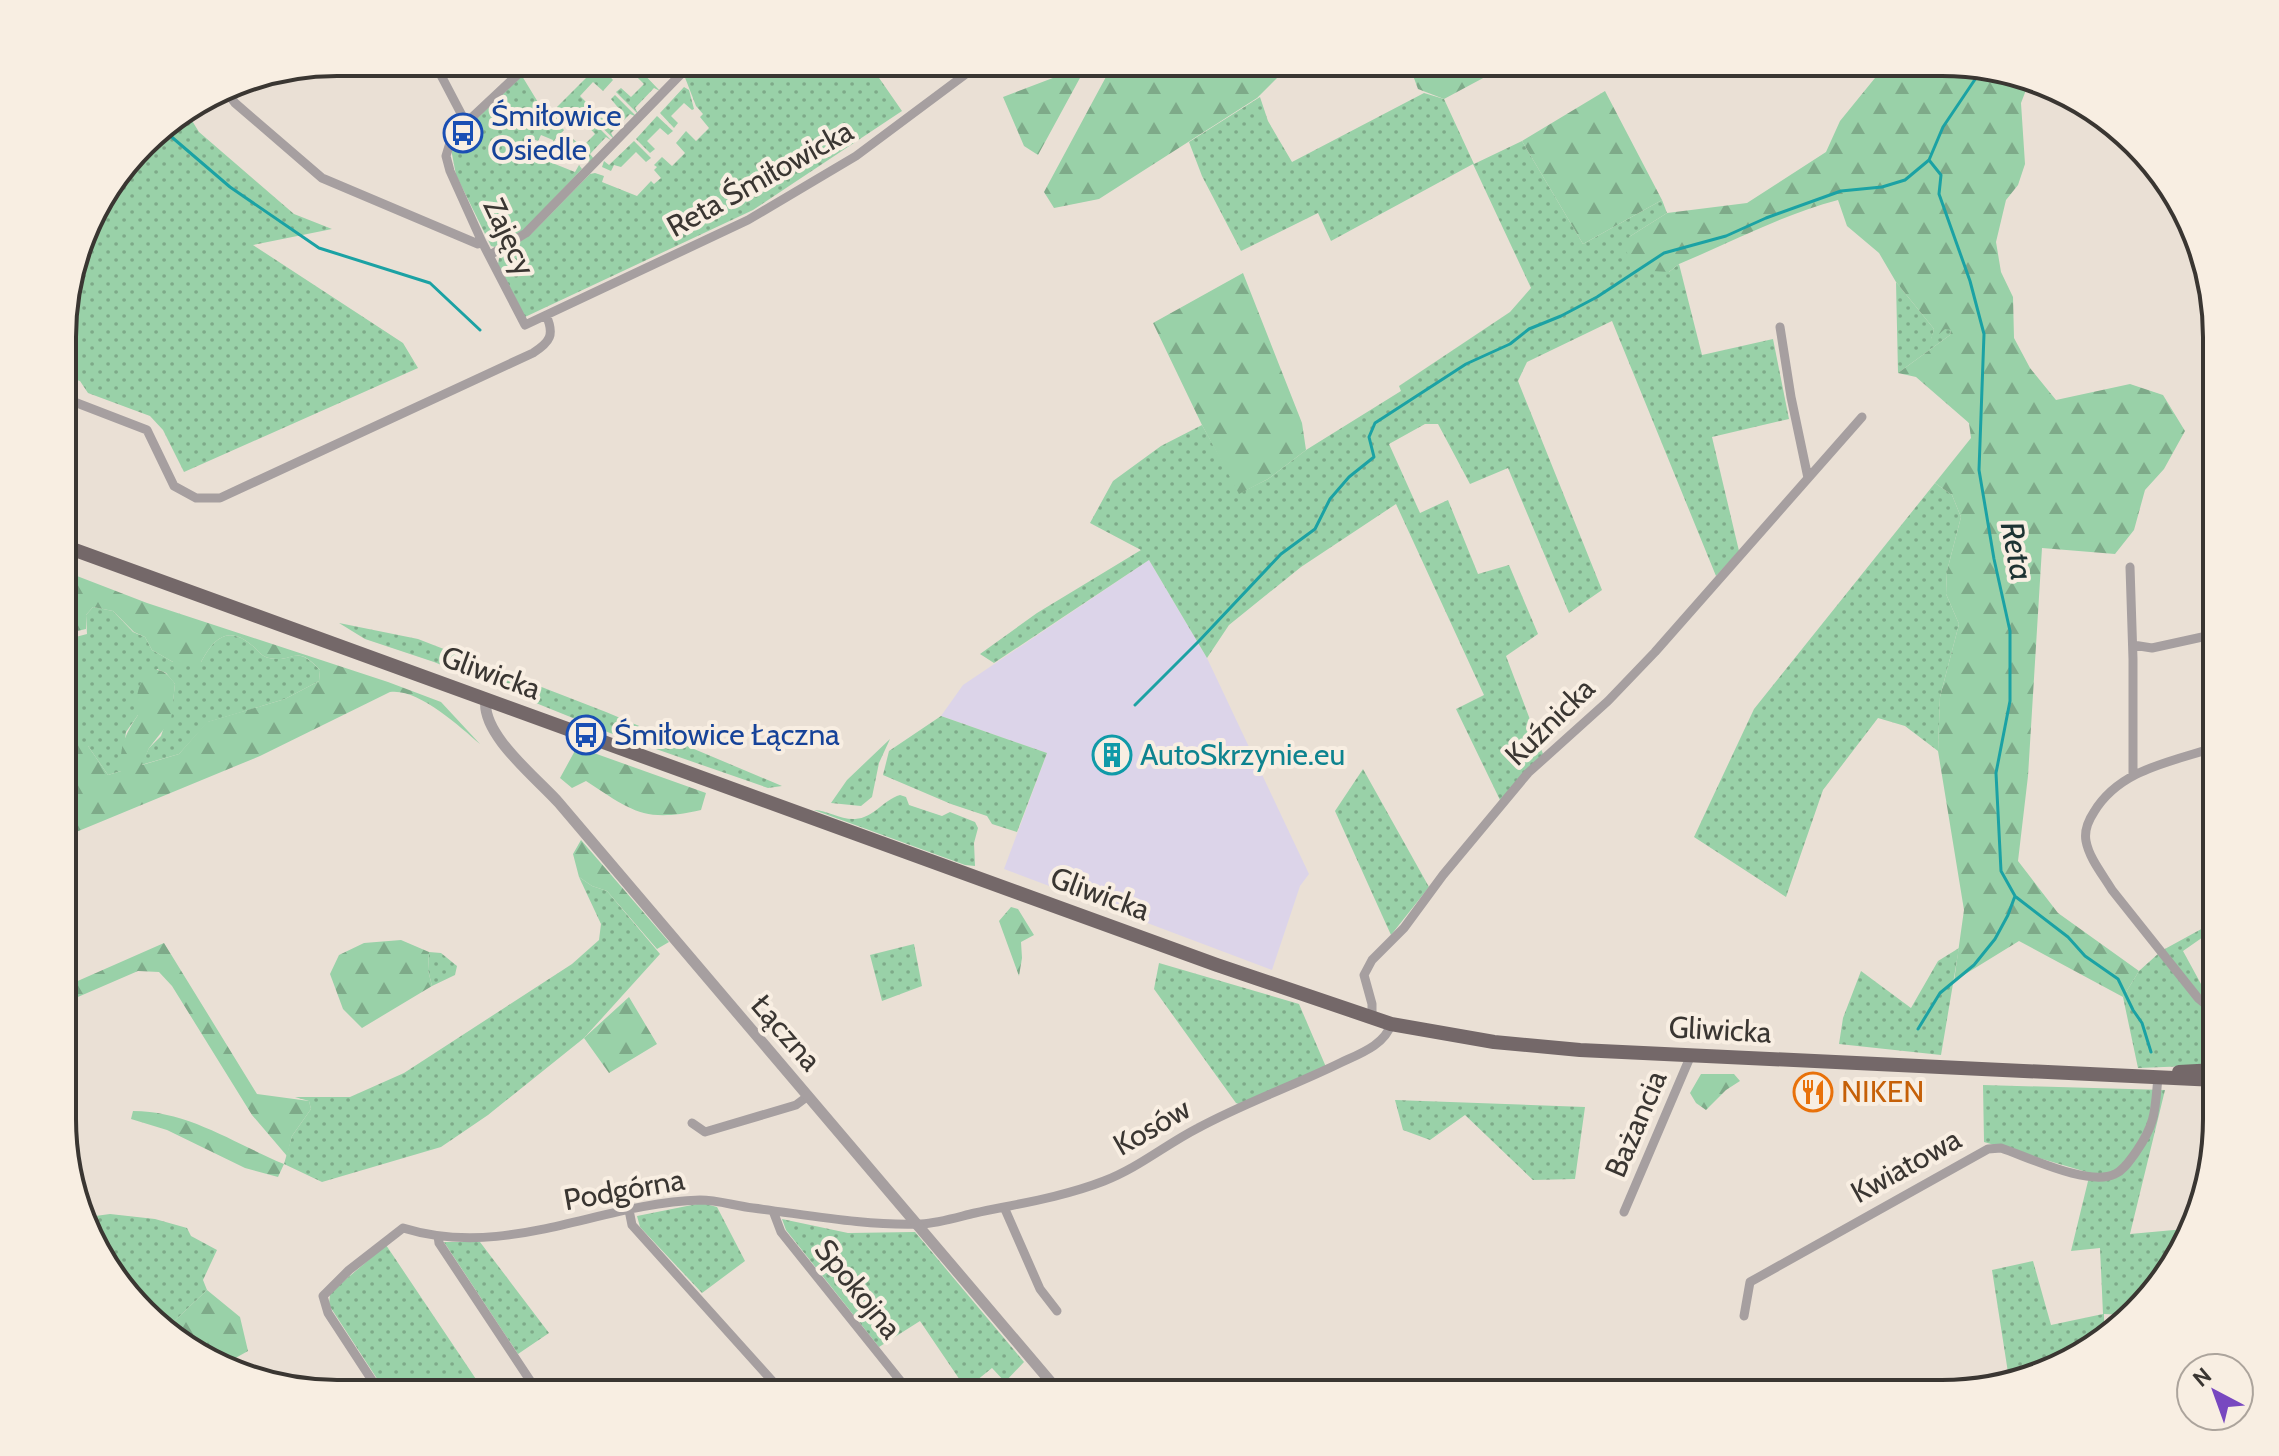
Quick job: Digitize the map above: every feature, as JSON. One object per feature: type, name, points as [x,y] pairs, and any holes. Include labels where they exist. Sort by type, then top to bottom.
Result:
[{"type":"main road","name":"Gliwicka","points":[[76,550],[1217,965],[1391,1024],[1512,1045],[2202,1079]]},
{"type":"main road","name":"Gliwicka","points":[[2160,1076],[2202,1071]]},
{"type":"street","points":[[441,76],[466,123]]},
{"type":"street","name":"Zajęcy","points":[[516,76],[452,136],[446,156],[482,242],[525,325]]},
{"type":"street","points":[[490,255],[526,233],[679,76]]},
{"type":"street","name":"Reta Śmiłowicka","points":[[525,325],[748,220],[856,156],[963,76]]},
{"type":"street","points":[[232,98],[322,178],[478,244],[482,242]]},
{"type":"street","points":[[76,403],[147,430],[174,486],[196,498],[220,498],[533,353],[549,338],[552,328],[546,315]]},
{"type":"street","points":[[1780,327],[1808,478]]},
{"type":"street","name":"Kuźnicka","points":[[1372,1019],[1372,1004],[1364,975],[1372,960],[1404,928],[1443,875],[1528,773],[1608,701],[1655,652],[1862,417]]},
{"type":"street","points":[[2130,567],[2133,775]]},
{"type":"street","points":[[2133,645],[2152,648],[2202,637]]},
{"type":"street","name":"Łączna","points":[[486,699],[486,715],[501,741],[559,803],[1049,1380]]},
{"type":"street","points":[[2202,752],[2133,775],[2115,785],[2087,822],[2085,839],[2112,890],[2202,1001]]},
{"type":"street","name":"Kosów","points":[[915,1223],[924,1224],[1004,1207],[1105,1181],[1146,1161],[1199,1127],[1316,1075],[1370,1047],[1385,1037],[1391,1024]]},
{"type":"street","name":"Bażancia","points":[[1624,1212],[1691,1055]]},
{"type":"street","name":"Kwiatowa","points":[[1744,1316],[1750,1282],[1988,1149],[2001,1148],[2084,1176],[2101,1178],[2118,1173],[2128,1164],[2152,1126],[2160,1076]]},
{"type":"street","points":[[692,1123],[705,1132],[796,1105],[808,1096]]},
{"type":"street","name":"Podgórna","points":[[372,1380],[328,1313],[323,1296],[349,1270],[403,1228],[457,1239],[534,1233],[653,1204],[699,1200],[856,1222],[915,1223]]},
{"type":"street","points":[[1004,1207],[1040,1289],[1057,1311]]},
{"type":"street","points":[[629,1210],[632,1225],[771,1380]]},
{"type":"street","name":"Spokojna","points":[[773,1211],[781,1232],[899,1380]]},
{"type":"street","points":[[438,1236],[439,1243],[530,1380]]},
{"type":"shaded area","points":[[1149,560],[1207,658],[1309,874],[1300,886],[1272,970],[1004,869],[1047,753],[941,716],[963,685]]},
{"type":"green space","points":[[522,76],[547,117],[588,76],[609,76],[613,80],[603,91],[593,82],[580,96],[589,105],[578,116],[569,107],[555,120],[564,130],[552,147],[553,140],[541,135],[538,141],[530,138],[527,153],[575,172],[579,165],[582,169],[525,229],[495,247],[491,246],[456,175],[451,149],[459,135]]},
{"type":"green space","points":[[636,76],[646,76],[660,91],[654,88],[635,108],[639,115],[616,92],[621,88],[631,97],[644,84]]},
{"type":"green space","points":[[684,76],[878,76],[902,111],[753,210],[525,317],[498,264],[500,253],[532,233],[590,174],[604,176],[602,182],[637,196],[651,181],[654,184],[661,178],[654,165],[662,157],[672,166],[685,153],[676,143],[686,131],[696,141],[709,128]]},
{"type":"green space","points":[[1058,76],[1081,76],[1038,155],[1024,146],[1003,97]]},
{"type":"green space","points":[[1106,76],[1279,76],[1257,98],[1099,199],[1054,208],[1044,192]]},
{"type":"green space","points":[[1413,76],[1487,76],[1444,99],[1418,89]]},
{"type":"green space","points":[[1877,76],[1976,78],[2026,90],[2021,103],[2025,164],[2018,185],[2006,200],[1996,242],[2001,272],[2013,297],[2014,338],[2030,368],[2056,400],[2130,384],[2163,395],[2185,431],[2164,469],[2145,490],[2134,530],[2115,554],[2042,548],[2028,776],[2018,861],[2058,913],[2139,971],[2123,997],[2019,941],[1954,981],[1964,910],[1938,751],[1940,697],[1959,624],[1946,594],[1947,571],[1961,517],[1952,495],[1935,483],[1971,438],[1969,423],[1916,377],[1898,373],[1950,335],[1951,330],[1945,329],[1930,342],[1934,329],[1896,282],[1879,253],[1847,226],[1838,200],[1758,229],[1679,264],[1669,272],[1637,270],[1624,248],[1629,237],[1667,213],[1747,203],[1826,152],[1840,121]]},
{"type":"green space","points":[[684,87],[689,90],[694,109],[684,103],[671,116],[678,123],[674,128],[660,113]]},
{"type":"green space","points":[[1605,91],[1662,200],[1583,244],[1522,141]]},
{"type":"green space","points":[[1424,93],[1444,99],[1474,164],[1522,141],[1583,244],[1662,200],[1667,213],[1629,237],[1669,272],[1679,264],[1702,355],[1773,339],[1789,419],[1712,437],[1739,551],[1716,576],[1612,321],[1527,362],[1518,381],[1602,590],[1569,613],[1508,468],[1470,484],[1438,424],[1425,424],[1389,444],[1420,513],[1448,500],[1478,574],[1509,565],[1538,634],[1506,656],[1543,754],[1500,800],[1456,709],[1484,695],[1396,504],[1301,567],[1229,625],[1207,658],[1149,560],[994,663],[980,654],[1037,613],[1141,550],[1090,523],[1113,481],[1161,446],[1202,425],[1240,493],[1268,479],[1306,450],[1401,391],[1399,386],[1510,312],[1531,288],[1473,164],[1331,241],[1318,213],[1241,251],[1202,176],[1189,142],[1260,97],[1268,121],[1292,162]]},
{"type":"green space","points":[[615,95],[637,117],[630,114],[611,133],[614,139],[592,118],[597,113],[607,123],[620,110],[611,99]]},
{"type":"green space","points":[[657,116],[673,131],[668,135],[660,128],[647,141],[655,149],[650,153],[636,139]]},
{"type":"green space","points":[[192,120],[199,132],[294,214],[332,229],[253,245],[403,343],[418,368],[184,472],[163,430],[150,416],[88,393],[76,380],[78,303],[85,269],[103,221],[120,192],[152,152]]},
{"type":"green space","points":[[591,120],[612,141],[606,137],[590,154],[594,159],[589,162],[563,151],[565,145],[559,143],[555,148],[563,136],[568,141],[572,138],[582,147],[595,134],[586,124]]},
{"type":"green space","points":[[634,141],[651,158],[646,162],[636,152],[621,167],[614,165],[611,171],[602,167],[604,161],[609,165]]},
{"type":"green space","points":[[1243,273],[1302,423],[1306,450],[1268,479],[1239,494],[1153,323]]},
{"type":"green space","points":[[1896,282],[1934,329],[1931,340],[1945,328],[1951,330],[1950,335],[1898,373]]},
{"type":"green space","points":[[1935,483],[1952,495],[1961,517],[1947,571],[1946,594],[1959,624],[1940,697],[1938,751],[1905,726],[1878,718],[1823,790],[1786,897],[1694,837],[1754,709]]},
{"type":"green space","points":[[76,576],[147,603],[441,702],[480,744],[425,702],[401,692],[390,692],[260,756],[76,832],[76,743],[88,746],[108,775],[121,771],[122,748],[138,715],[138,692],[147,670],[164,672],[175,684],[171,720],[149,748],[142,765],[179,754],[207,722],[285,699],[319,681],[320,670],[299,655],[277,659],[267,657],[245,640],[230,635],[217,640],[201,662],[173,662],[152,650],[145,637],[134,632],[113,611],[93,607],[86,615],[86,629],[76,631]]},
{"type":"green space","points":[[93,607],[113,611],[133,632],[145,637],[152,650],[173,662],[201,662],[217,640],[230,635],[245,640],[267,657],[305,657],[320,670],[319,681],[285,699],[208,722],[179,754],[141,765],[149,748],[161,736],[173,701],[175,684],[166,673],[157,669],[138,715],[126,732],[121,771],[108,775],[88,746],[76,752],[76,637],[87,634],[86,615]]},
{"type":"green space","points":[[339,623],[418,639],[606,712],[782,786],[768,788],[610,733],[434,662],[365,639]]},
{"type":"green space","points":[[941,716],[1047,753],[1017,832],[992,824],[987,816],[883,775],[889,751]]},
{"type":"green space","points":[[890,739],[879,763],[872,797],[861,806],[831,803],[847,780]]},
{"type":"green space","points":[[577,747],[706,793],[701,810],[665,815],[639,812],[586,781],[572,788],[560,778]]},
{"type":"green space","points":[[1363,769],[1429,887],[1391,935],[1335,811]]},
{"type":"green space","points":[[900,795],[906,797],[909,805],[942,816],[950,812],[975,822],[978,828],[974,843],[975,866],[814,810],[850,819],[862,818]]},
{"type":"green space","points":[[581,840],[669,942],[657,949],[607,891],[579,877],[573,854]]},
{"type":"green space","points":[[579,877],[607,891],[660,954],[584,1038],[488,1115],[441,1147],[322,1182],[284,1164],[292,1136],[311,1109],[309,1101],[295,1097],[350,1097],[404,1073],[572,964],[599,940],[601,924]]},
{"type":"green space","points":[[1011,907],[1018,909],[1034,935],[1021,942],[1019,976],[999,921]]},
{"type":"green space","points":[[2202,929],[2202,938],[2183,951],[2202,984],[2202,997],[2163,950]]},
{"type":"green space","points":[[401,940],[429,952],[428,970],[432,986],[362,1028],[343,1009],[330,974],[339,955],[364,943]]},
{"type":"green space","points":[[164,943],[257,1094],[309,1101],[311,1109],[292,1136],[287,1156],[252,1115],[172,986],[159,972],[138,971],[76,998],[76,982]]},
{"type":"green space","points":[[914,944],[922,986],[882,1001],[870,955]]},
{"type":"green space","points":[[1959,948],[1941,1055],[1839,1044],[1843,1018],[1861,971],[1911,1008],[1938,961]]},
{"type":"green space","points":[[429,952],[441,953],[457,966],[455,975],[432,986],[428,970]]},
{"type":"green space","points":[[2159,953],[2202,1006],[2202,1066],[2138,1068],[2123,997],[2139,971]]},
{"type":"green space","points":[[1159,963],[1299,1004],[1326,1067],[1246,1107],[1236,1103],[1154,989]]},
{"type":"green space","points":[[629,997],[657,1044],[609,1073],[584,1038]]},
{"type":"green space","points":[[1701,1074],[1734,1074],[1740,1081],[1706,1110],[1696,1103],[1690,1093]]},
{"type":"green space","points":[[1983,1085],[2165,1090],[2130,1234],[2178,1230],[2176,1235],[2138,1291],[2114,1315],[2104,1314],[2101,1326],[2073,1345],[2008,1372],[1992,1270],[2033,1261],[2051,1325],[2103,1314],[2100,1248],[2071,1251],[2090,1173],[1984,1142]]},
{"type":"green space","points":[[1395,1100],[1585,1107],[1575,1179],[1533,1180],[1465,1115],[1430,1140],[1403,1130]]},
{"type":"green space","points":[[133,1111],[154,1112],[192,1122],[284,1164],[278,1177],[245,1168],[167,1130],[131,1119]]},
{"type":"green space","points":[[702,1203],[717,1207],[745,1261],[702,1293],[640,1227],[637,1216]]},
{"type":"green space","points":[[110,1214],[155,1219],[187,1228],[191,1236],[217,1250],[203,1280],[207,1290],[174,1322],[152,1304],[130,1278],[103,1235],[95,1216]]},
{"type":"green space","points":[[782,1219],[848,1233],[915,1232],[1024,1362],[1007,1380],[1003,1380],[992,1368],[978,1380],[960,1380],[920,1321],[879,1347],[786,1230]]},
{"type":"green space","points":[[444,1242],[480,1242],[549,1333],[518,1354]]},
{"type":"green space","points":[[386,1245],[477,1380],[378,1380],[329,1305],[330,1293]]},
{"type":"green space","points":[[207,1290],[240,1317],[248,1351],[234,1359],[206,1345],[174,1322]]},
{"type":"waterway","points":[[1135,705],[1281,554],[1315,529],[1330,499],[1349,477],[1374,457],[1369,437],[1375,423],[1466,364],[1510,344],[1529,329],[1597,297],[1664,253],[1726,236],[1841,191],[1882,187],[1905,180],[1929,160],[1943,127],[1976,78]]},
{"type":"waterway","points":[[171,136],[230,187],[319,248],[430,283],[480,330]]},
{"type":"waterway","name":"Reta","points":[[1918,1029],[1940,993],[1974,965],[1995,939],[2015,896],[2001,871],[1996,773],[2010,701],[2010,631],[1979,470],[1984,334],[1970,281],[1939,194],[1941,175],[1929,160]]},
{"type":"waterway","points":[[2016,897],[2068,937],[2085,956],[2118,979],[2142,1023],[2151,1052]]},
{"type":"place","name":"Śmiłowice Osiedle","points":[[463,133]]},
{"type":"place","name":"Śmiłowice Łączna","points":[[586,735]]},
{"type":"place","name":"AutoSkrzynie.eu","points":[[1112,755]]},
{"type":"place","name":"NIKEN","points":[[1813,1092]]}]
